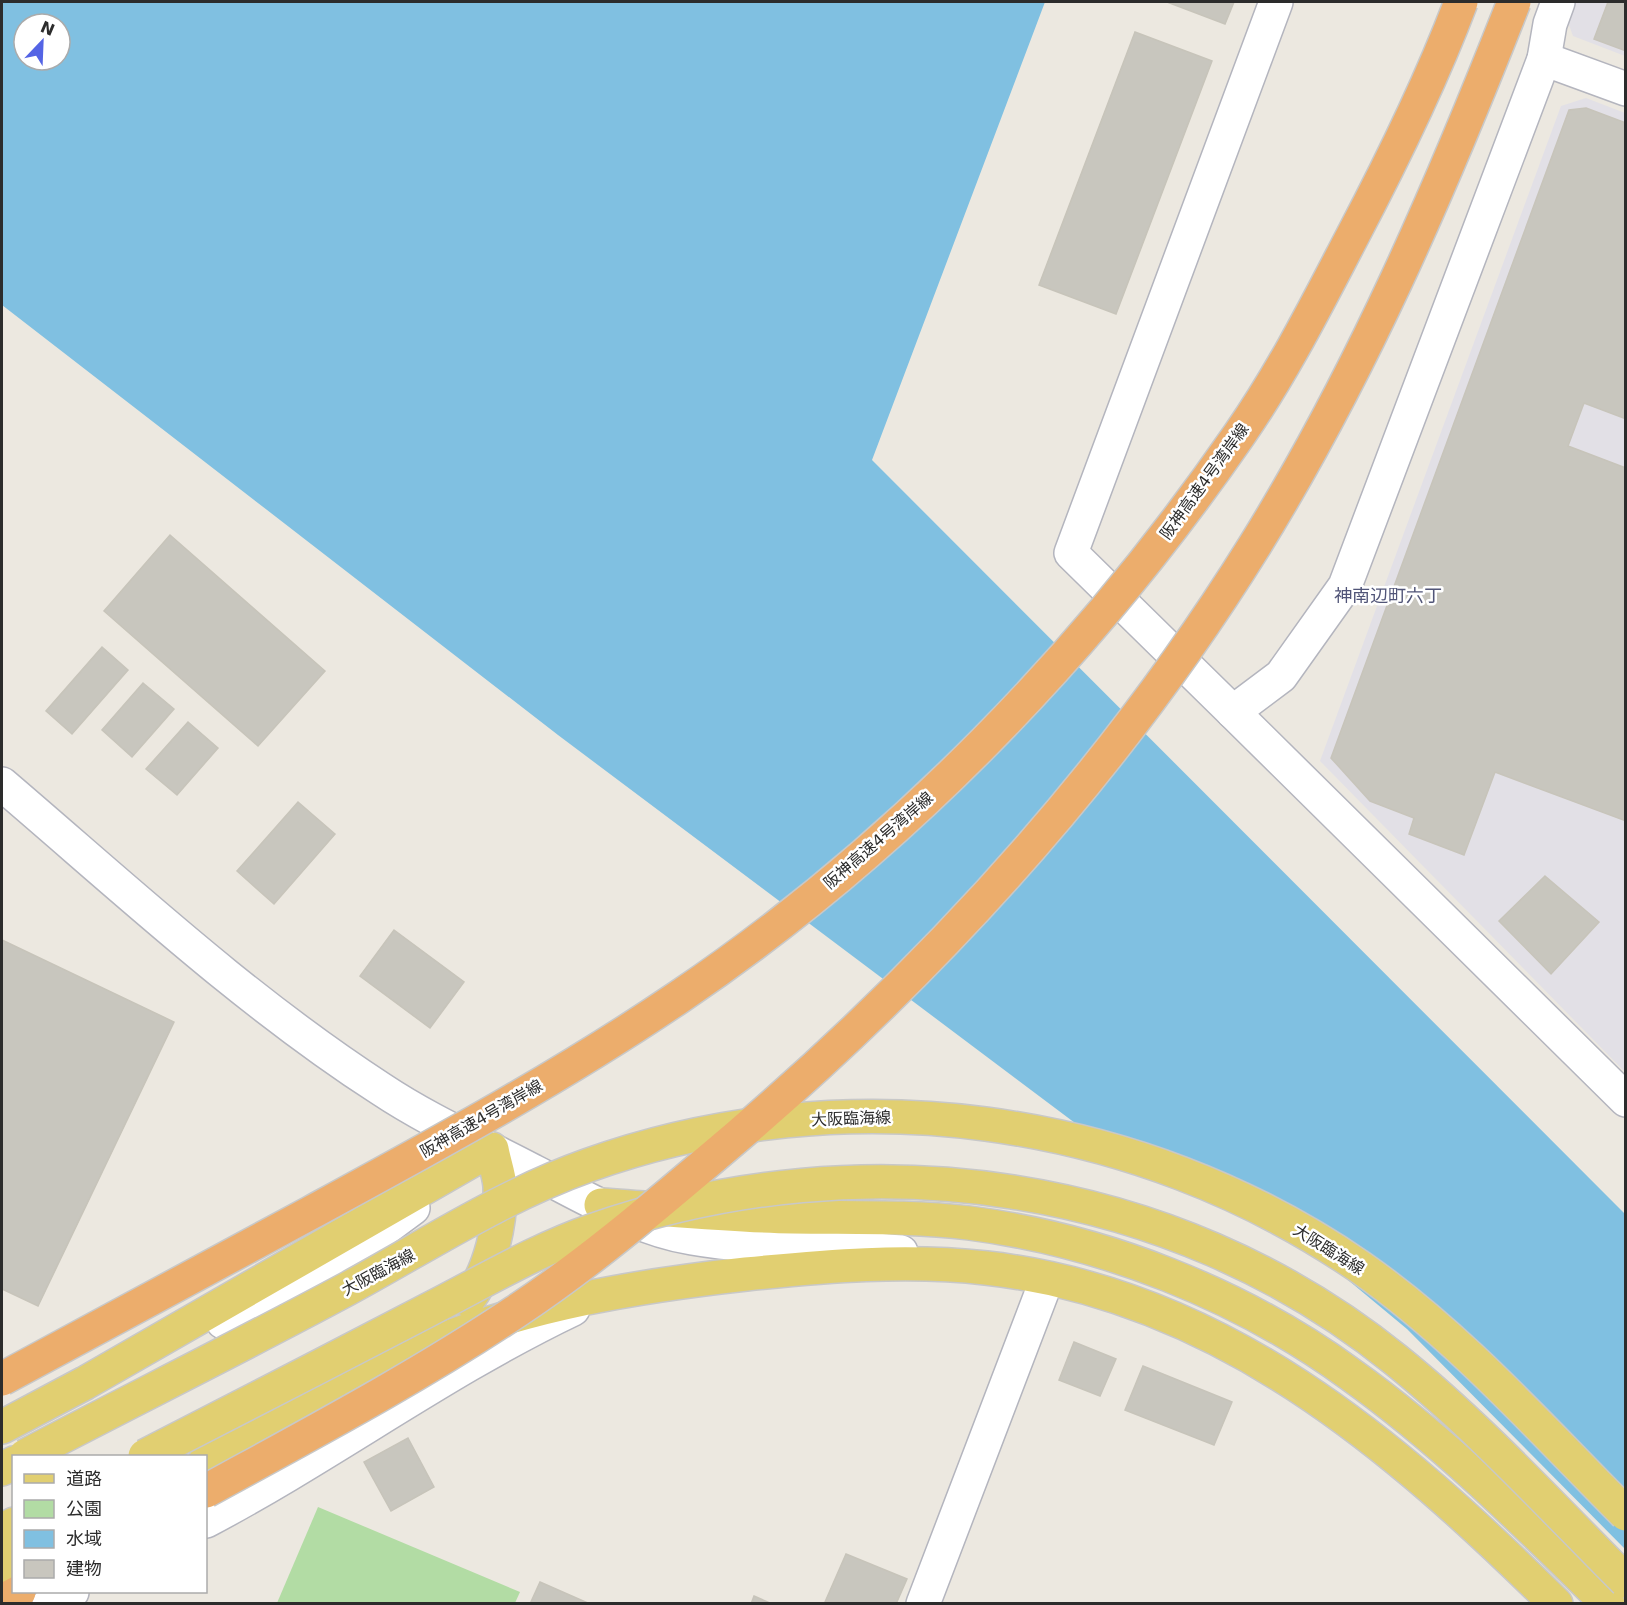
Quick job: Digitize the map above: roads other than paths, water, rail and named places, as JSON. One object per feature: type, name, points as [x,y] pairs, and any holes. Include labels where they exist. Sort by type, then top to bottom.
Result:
[{"type":"highway","name":"阪神高速4号湾岸線","points":[[2,1379],[478,1122],[617,1037],[682,995],[783,920],[884,838],[948,778],[1098,618],[1175,522],[1242,432],[1307,325],[1385,174],[1461,2]]},
{"type":"highway","points":[[207,1490],[401,1384],[519,1310],[626,1230],[787,1094],[867,1022],[994,887],[1134,718],[1209,615],[1297,473],[1405,261],[1464,130],[1514,2]]},
{"type":"highway","points":[[2,1601],[18,1593]]},
{"type":"main road","name":"大阪臨海線","points":[[27,1455],[535,1187],[588,1165],[699,1134],[756,1124],[825,1118],[918,1117],[1044,1133],[1155,1163],[1220,1189],[1312,1237],[1379,1282],[1451,1340],[1626,1514]]},
{"type":"main road","points":[[2,1427],[85,1383],[492,1149],[500,1185],[498,1221],[489,1256],[474,1292],[451,1323],[424,1346]]},
{"type":"main road","points":[[147,1455],[513,1264],[591,1231],[672,1206],[755,1189],[840,1181],[925,1182],[1020,1193],[1092,1208],[1173,1234],[1251,1268],[1325,1310],[1394,1358],[1458,1414],[1626,1581]]},
{"type":"main road","points":[[600,1205],[792,1217],[913,1218],[971,1224],[1029,1234],[1142,1265],[1249,1312],[1349,1373],[1396,1408],[1507,1504],[1608,1604]]},
{"type":"main road","points":[[207,1458],[424,1346],[532,1310],[682,1281],[873,1264],[988,1268],[1090,1288],[1169,1315],[1259,1360],[1308,1391],[1425,1480],[1490,1539],[1556,1604]]},
{"type":"street","points":[[1276,2],[1071,553],[1626,1100]]},
{"type":"street","points":[[1233,712],[1281,676],[1345,586],[1544,59],[1550,24],[1558,2]]},
{"type":"street","points":[[1544,59],[1626,89]]},
{"type":"street","points":[[2,784],[225,975],[309,1041],[383,1091],[448,1128],[600,1205],[654,1228],[691,1238],[918,1254],[1047,1279],[923,1604]]},
{"type":"street","points":[[2,1445],[367,1242],[492,1149]]},
{"type":"street","points":[[207,1520],[274,1485],[460,1369],[528,1330],[602,1295]]},
{"type":"street","points":[[274,1485],[329,1437],[424,1346]]},
{"type":"street","points":[[49,1604],[70,1593]]},
{"type":"water","points":[[2,2],[1045,2],[872,460],[1625,1214],[1625,1549],[1407,1329],[1342,1275],[1268,1227],[1127,1162],[558,735],[2,305]]},
{"type":"district","name":"神南辺町六丁","points":[[1388,596]]}]
